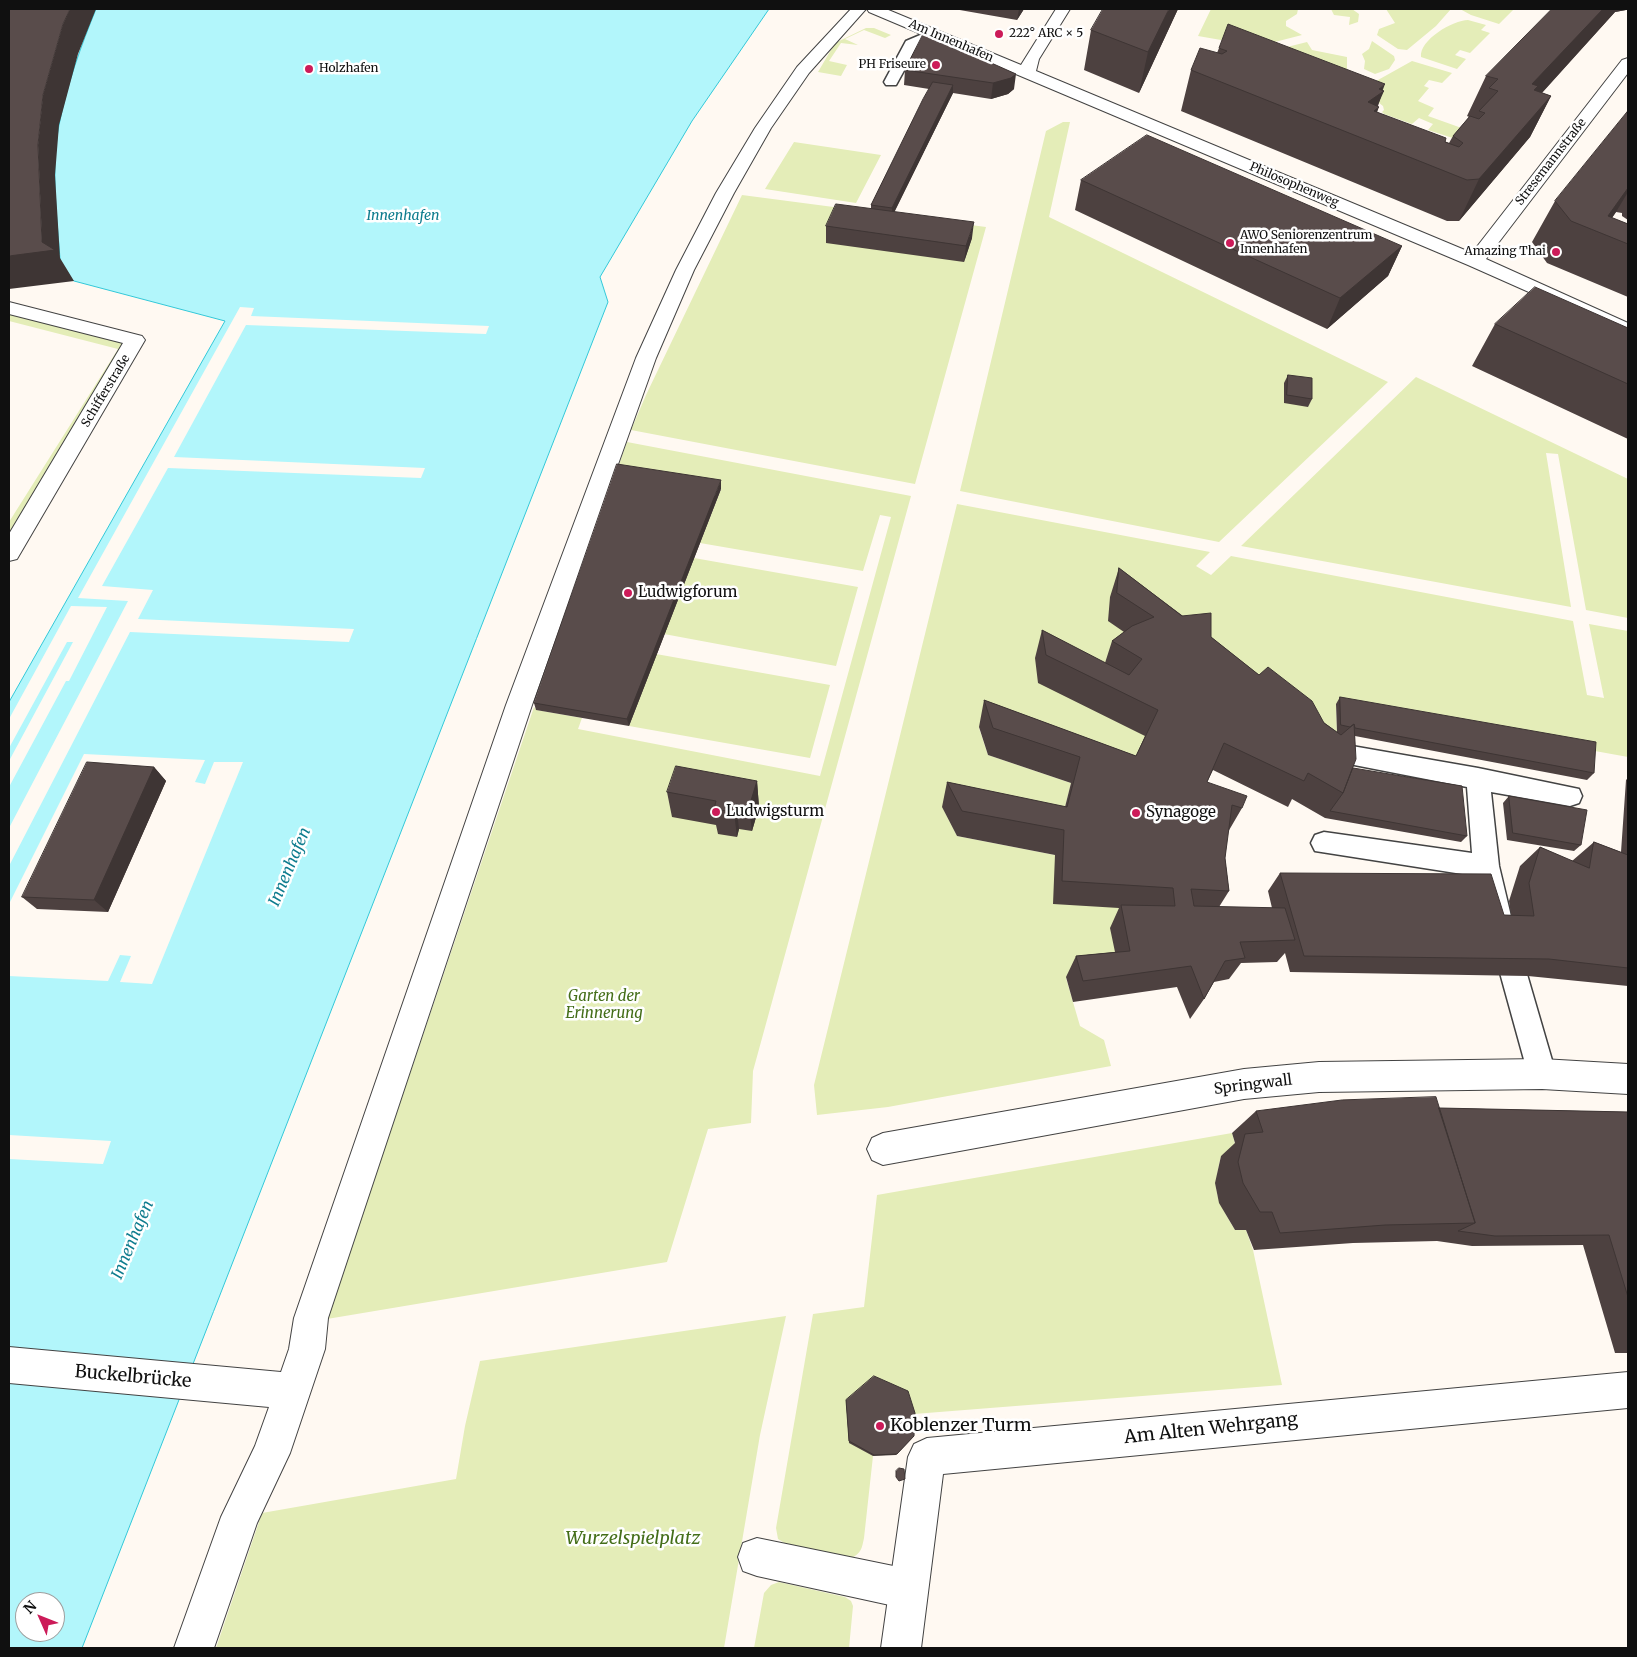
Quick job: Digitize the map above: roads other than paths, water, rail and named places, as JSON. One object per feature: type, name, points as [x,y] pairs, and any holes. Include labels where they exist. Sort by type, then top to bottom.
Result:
[{"type":"street","points":[[194,1648],[240,1517],[271,1453],[275,1390],[307,1349],[311,1318],[516,714],[646,358],[685,270],[725,193],[763,128],[803,70],[859,9]]},
{"type":"street","name":"Am Innenhafen","points":[[874,9],[1027,74]]},
{"type":"street","points":[[1027,74],[1032,59],[1063,9]]},
{"type":"street","name":"Stresemannstraße","points":[[1474,261],[1628,63]]},
{"type":"street","name":"Philosophenweg","points":[[1027,74],[1474,261],[1628,330]]},
{"type":"street","name":"Schifferstraße","points":[[9,308],[135,340],[9,553]]},
{"type":"street","name":"Springwall","points":[[883,1149],[1244,1084],[1319,1076],[1542,1074],[1628,1079]]},
{"type":"street","name":"Buckelbrücke","points":[[9,1366],[275,1390]]},
{"type":"street","name":"Am Alten Wehrgang","points":[[901,1648],[927,1457],[1628,1390]]},
{"type":"street","points":[[757,1557],[908,1589]]},
{"type":"lane","points":[[890,82],[911,44],[932,34]]},
{"type":"lane","points":[[1352,756],[1570,796]]},
{"type":"lane","points":[[1478,778],[1486,866],[1502,933],[1542,1074]]},
{"type":"lane","points":[[1324,843],[1486,866]]},
{"type":"water","name":"Innenhafen","points":[[96,9],[769,9],[692,121],[600,277],[608,302],[82,1648],[9,1648],[9,702],[225,321],[74,281],[61,273],[55,180],[56,143],[66,95]]},
{"type":"place","name":"222° ARC × 5","points":[[999,34]]},
{"type":"place","name":"PH Friseure","points":[[936,65]]},
{"type":"place","name":"Holzhafen","points":[[309,69]]},
{"type":"place","name":"AWO Seniorenzentrum Innenhafen","points":[[1230,243]]},
{"type":"place","name":"Amazing Thai","points":[[1556,252]]},
{"type":"place","name":"Ludwigforum","points":[[628,593]]},
{"type":"place","name":"Ludwigsturm","points":[[716,812]]},
{"type":"place","name":"Synagoge","points":[[1136,813]]},
{"type":"place","name":"Koblenzer Turm","points":[[880,1426]]},
{"type":"park label","name":"Garten der Erinnerung","points":[[604,1006]]},
{"type":"park label","name":"Wurzelspielplatz","points":[[633,1539]]}]
